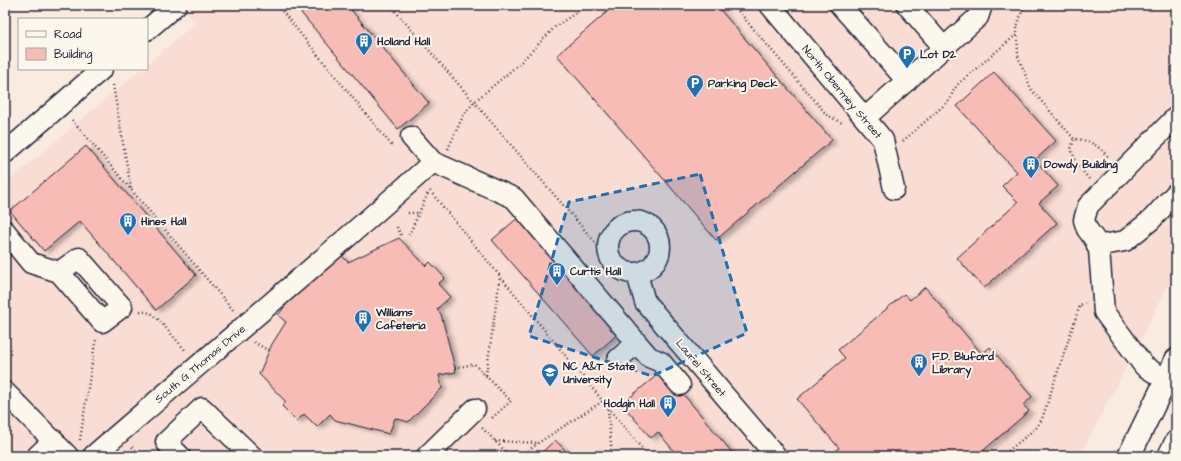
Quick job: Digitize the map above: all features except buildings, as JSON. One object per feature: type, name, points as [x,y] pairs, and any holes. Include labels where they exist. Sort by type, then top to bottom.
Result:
[{"type":"main road","points":[[1129,456],[1176,360]]},
{"type":"main road","points":[[1169,456],[1176,442]]},
{"type":"street","points":[[148,29],[176,5]]},
{"type":"street","name":"North Obermey Street","points":[[770,5],[883,140],[894,188]]},
{"type":"street","points":[[840,5],[907,81]]},
{"type":"street","points":[[907,5],[944,48]]},
{"type":"street","points":[[865,118],[978,17],[980,7]]},
{"type":"street","points":[[5,153],[107,73]]},
{"type":"street","points":[[1166,380],[1144,366],[1104,312],[1099,250],[1087,229],[1084,220],[1088,206],[1176,117]]},
{"type":"street","points":[[411,137],[433,162],[514,198],[649,357],[661,362],[680,385]]},
{"type":"street","name":"South G Thomas Drive","points":[[93,456],[433,162]]},
{"type":"street","points":[[1097,246],[1125,241],[1151,220],[1176,193]]},
{"type":"street","points":[[635,220],[644,222],[651,227],[657,233],[660,242],[658,259],[653,266],[637,274],[620,270],[613,264],[609,257],[607,248],[608,240],[612,232],[618,226],[635,220]]},
{"type":"street","points":[[5,231],[31,263],[59,272],[102,322],[122,307],[79,258],[59,272]]},
{"type":"street","name":"Laurel Street","points":[[637,274],[645,302],[776,456]]},
{"type":"street","points":[[618,359],[637,343]]},
{"type":"street","points":[[5,392],[54,440],[74,448]]},
{"type":"street","points":[[180,456],[166,442],[202,408],[252,456]]},
{"type":"street","points":[[427,456],[475,417]]},
{"type":"street","points":[[37,456],[54,440]]},
{"type":"path","points":[[276,5],[397,152]]},
{"type":"path","points":[[390,5],[595,242],[607,248]]},
{"type":"path","points":[[490,87],[519,64],[555,27],[587,5]]},
{"type":"path","points":[[733,5],[827,115],[846,125]]},
{"type":"path","points":[[1024,5],[1017,27],[1018,56],[1031,89],[1074,139],[1096,144],[1122,172]]},
{"type":"path","points":[[1172,5],[1176,7]]},
{"type":"path","points":[[886,156],[950,100],[953,91],[959,83],[1017,34]]},
{"type":"path","points":[[107,73],[131,189]]},
{"type":"path","points":[[68,114],[240,318],[248,335],[253,341],[269,351]]},
{"type":"path","points":[[1074,139],[1071,149],[1077,164],[1101,192]]},
{"type":"path","points":[[418,176],[648,456]]},
{"type":"path","points":[[408,213],[419,213]]},
{"type":"path","points":[[397,227],[402,237]]},
{"type":"path","points":[[486,376],[500,277]]},
{"type":"path","points":[[1002,456],[1036,428],[1042,418],[1080,305],[1103,296]]},
{"type":"path","points":[[122,307],[151,313],[198,365]]},
{"type":"path","points":[[74,448],[94,349],[102,322]]},
{"type":"path","points":[[455,368],[474,364],[511,401],[475,417],[510,456]]},
{"type":"path","points":[[522,456],[538,443],[603,401]]},
{"type":"path","points":[[608,407],[611,445],[610,456]]},
{"type":"path","points":[[495,441],[538,443]]},
{"type":"highlighted area","points":[[700,174],[747,333],[652,376],[529,336],[569,202]]},
{"type":"shaded area","points":[[179,5],[1176,5],[1176,271],[1080,456],[5,456],[5,184],[140,70],[148,70],[148,63],[195,23]]},
{"type":"place","name":"Holland Hall","points":[[364,56]]},
{"type":"place","name":"Lot D2","points":[[907,69]]},
{"type":"place","name":"Parking Deck","points":[[695,98]]},
{"type":"place","name":"Dowdy Building","points":[[1031,179]]},
{"type":"place","name":"Hines Hall","points":[[128,236]]},
{"type":"place","name":"Curtis Hall","points":[[557,286]]},
{"type":"place","name":"Williams Cafeteria","points":[[363,333]]},
{"type":"place","name":"F.D. Bluford Library","points":[[919,377]]},
{"type":"place","name":"NC A&T State University","points":[[550,387]]},
{"type":"place","name":"Hodgin Hall","points":[[668,418]]}]
